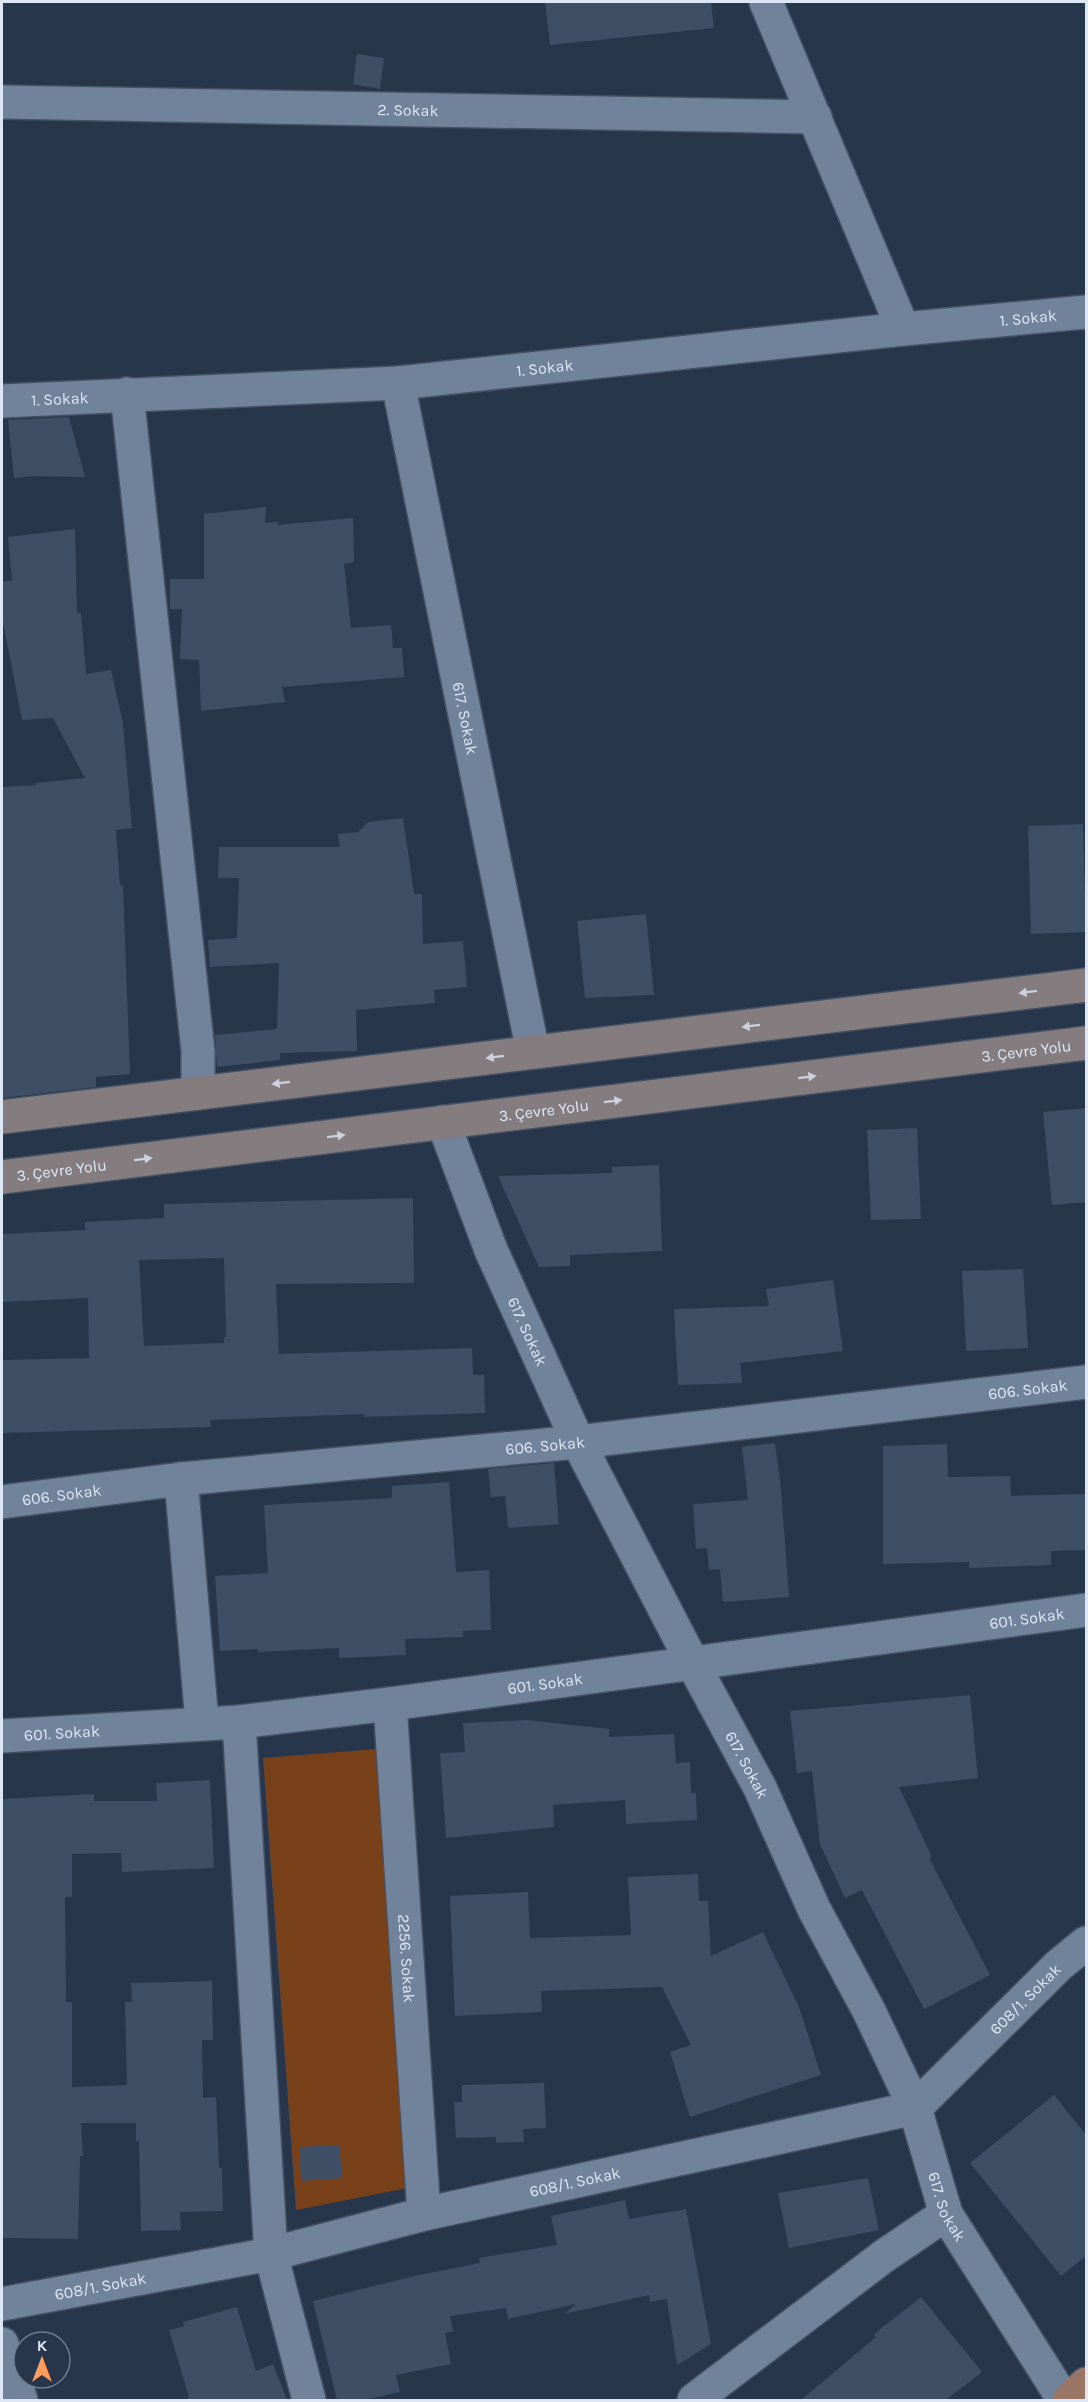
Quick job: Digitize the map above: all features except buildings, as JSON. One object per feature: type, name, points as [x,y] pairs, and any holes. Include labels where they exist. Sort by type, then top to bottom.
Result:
[{"type":"main road","points":[[2,1117],[1086,985]]},
{"type":"main road","name":"3. Çevre Yolu","points":[[2,1177],[1086,1042]]},
{"type":"main road","points":[[1069,2400],[1086,2384]]},
{"type":"street","points":[[766,2],[903,329]]},
{"type":"street","name":"2. Sokak","points":[[2,102],[815,117]]},
{"type":"street","name":"1. Sokak","points":[[2,401],[398,382],[1086,312]]},
{"type":"street","name":"617. Sokak","points":[[398,382],[533,1052]]},
{"type":"street","points":[[128,394],[198,1051],[198,1093]]},
{"type":"street","name":"617. Sokak","points":[[443,1122],[491,1250],[578,1442],[760,1788],[814,1909],[869,2011],[915,2108],[946,2214],[1064,2400]]},
{"type":"street","name":"606. Sokak","points":[[2,1502],[181,1479],[578,1442],[1086,1382]]},
{"type":"street","points":[[181,1479],[202,1722]]},
{"type":"street","name":"601. Sokak","points":[[2,1736],[202,1722],[239,1722],[390,1704],[1086,1610]]},
{"type":"street","name":"2256. Sokak","points":[[390,1704],[424,2214]]},
{"type":"street","points":[[239,1722],[271,2254],[309,2400]]},
{"type":"street","name":"608/1. Sokak","points":[[2,2304],[271,2254],[424,2214],[915,2108],[1059,1965],[1086,1943]]},
{"type":"street","points":[[694,2400],[884,2256],[946,2214]]},
{"type":"street","points":[[2,2344],[21,2400]]},
{"type":"shaded area","points":[[377,1749],[412,2187],[296,2210],[263,1758]]}]
